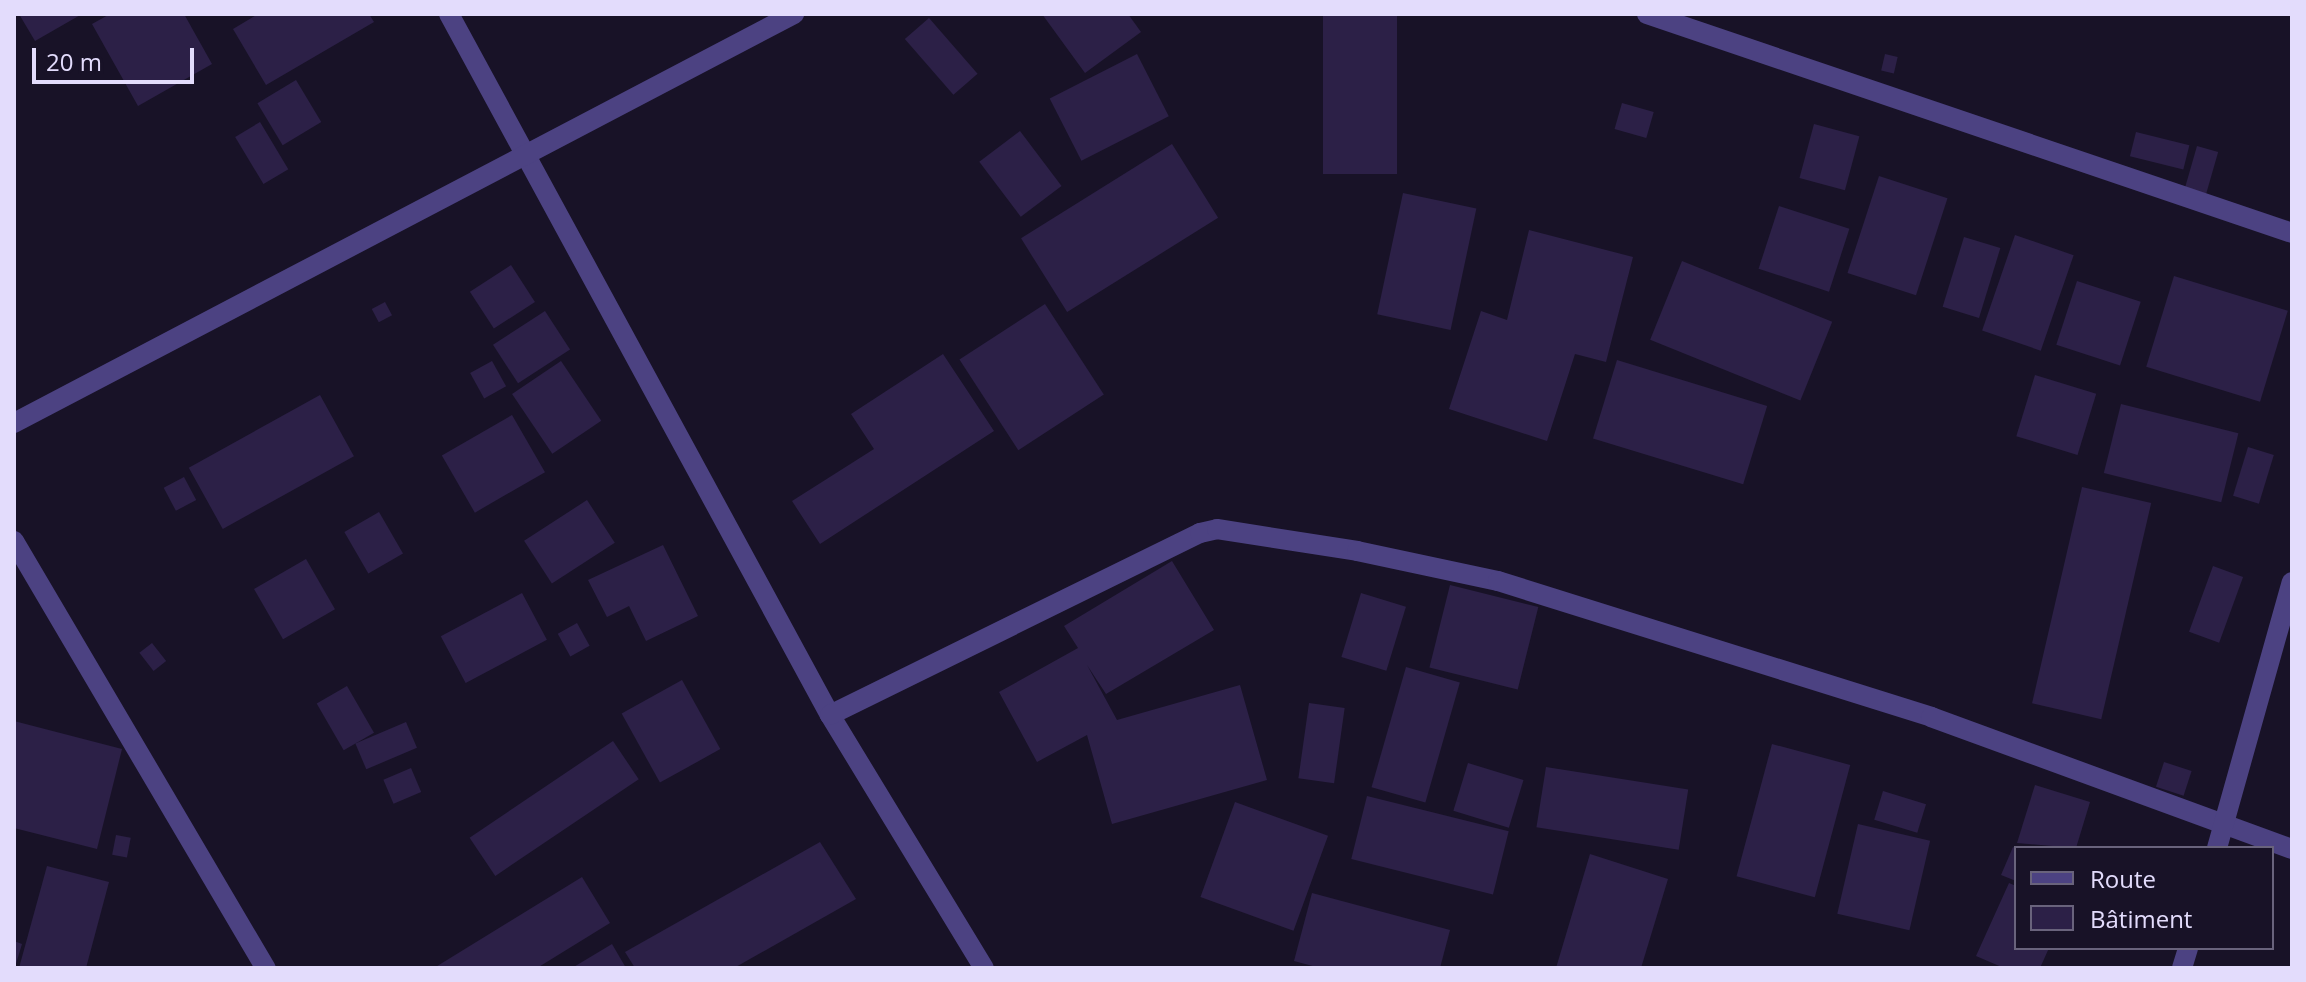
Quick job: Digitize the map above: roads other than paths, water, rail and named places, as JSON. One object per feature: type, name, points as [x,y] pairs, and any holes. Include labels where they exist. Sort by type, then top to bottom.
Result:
[{"type":"street","points":[[449,14],[830,715],[984,968]]},
{"type":"street","points":[[14,423],[526,151],[794,14]]},
{"type":"street","points":[[1647,14],[2292,233]]},
{"type":"street","points":[[830,715],[1200,533],[1217,529],[1344,548],[1498,581],[1931,717],[2292,849]]},
{"type":"street","points":[[14,541],[266,968]]},
{"type":"street","points":[[2218,846],[2292,582]]}]
